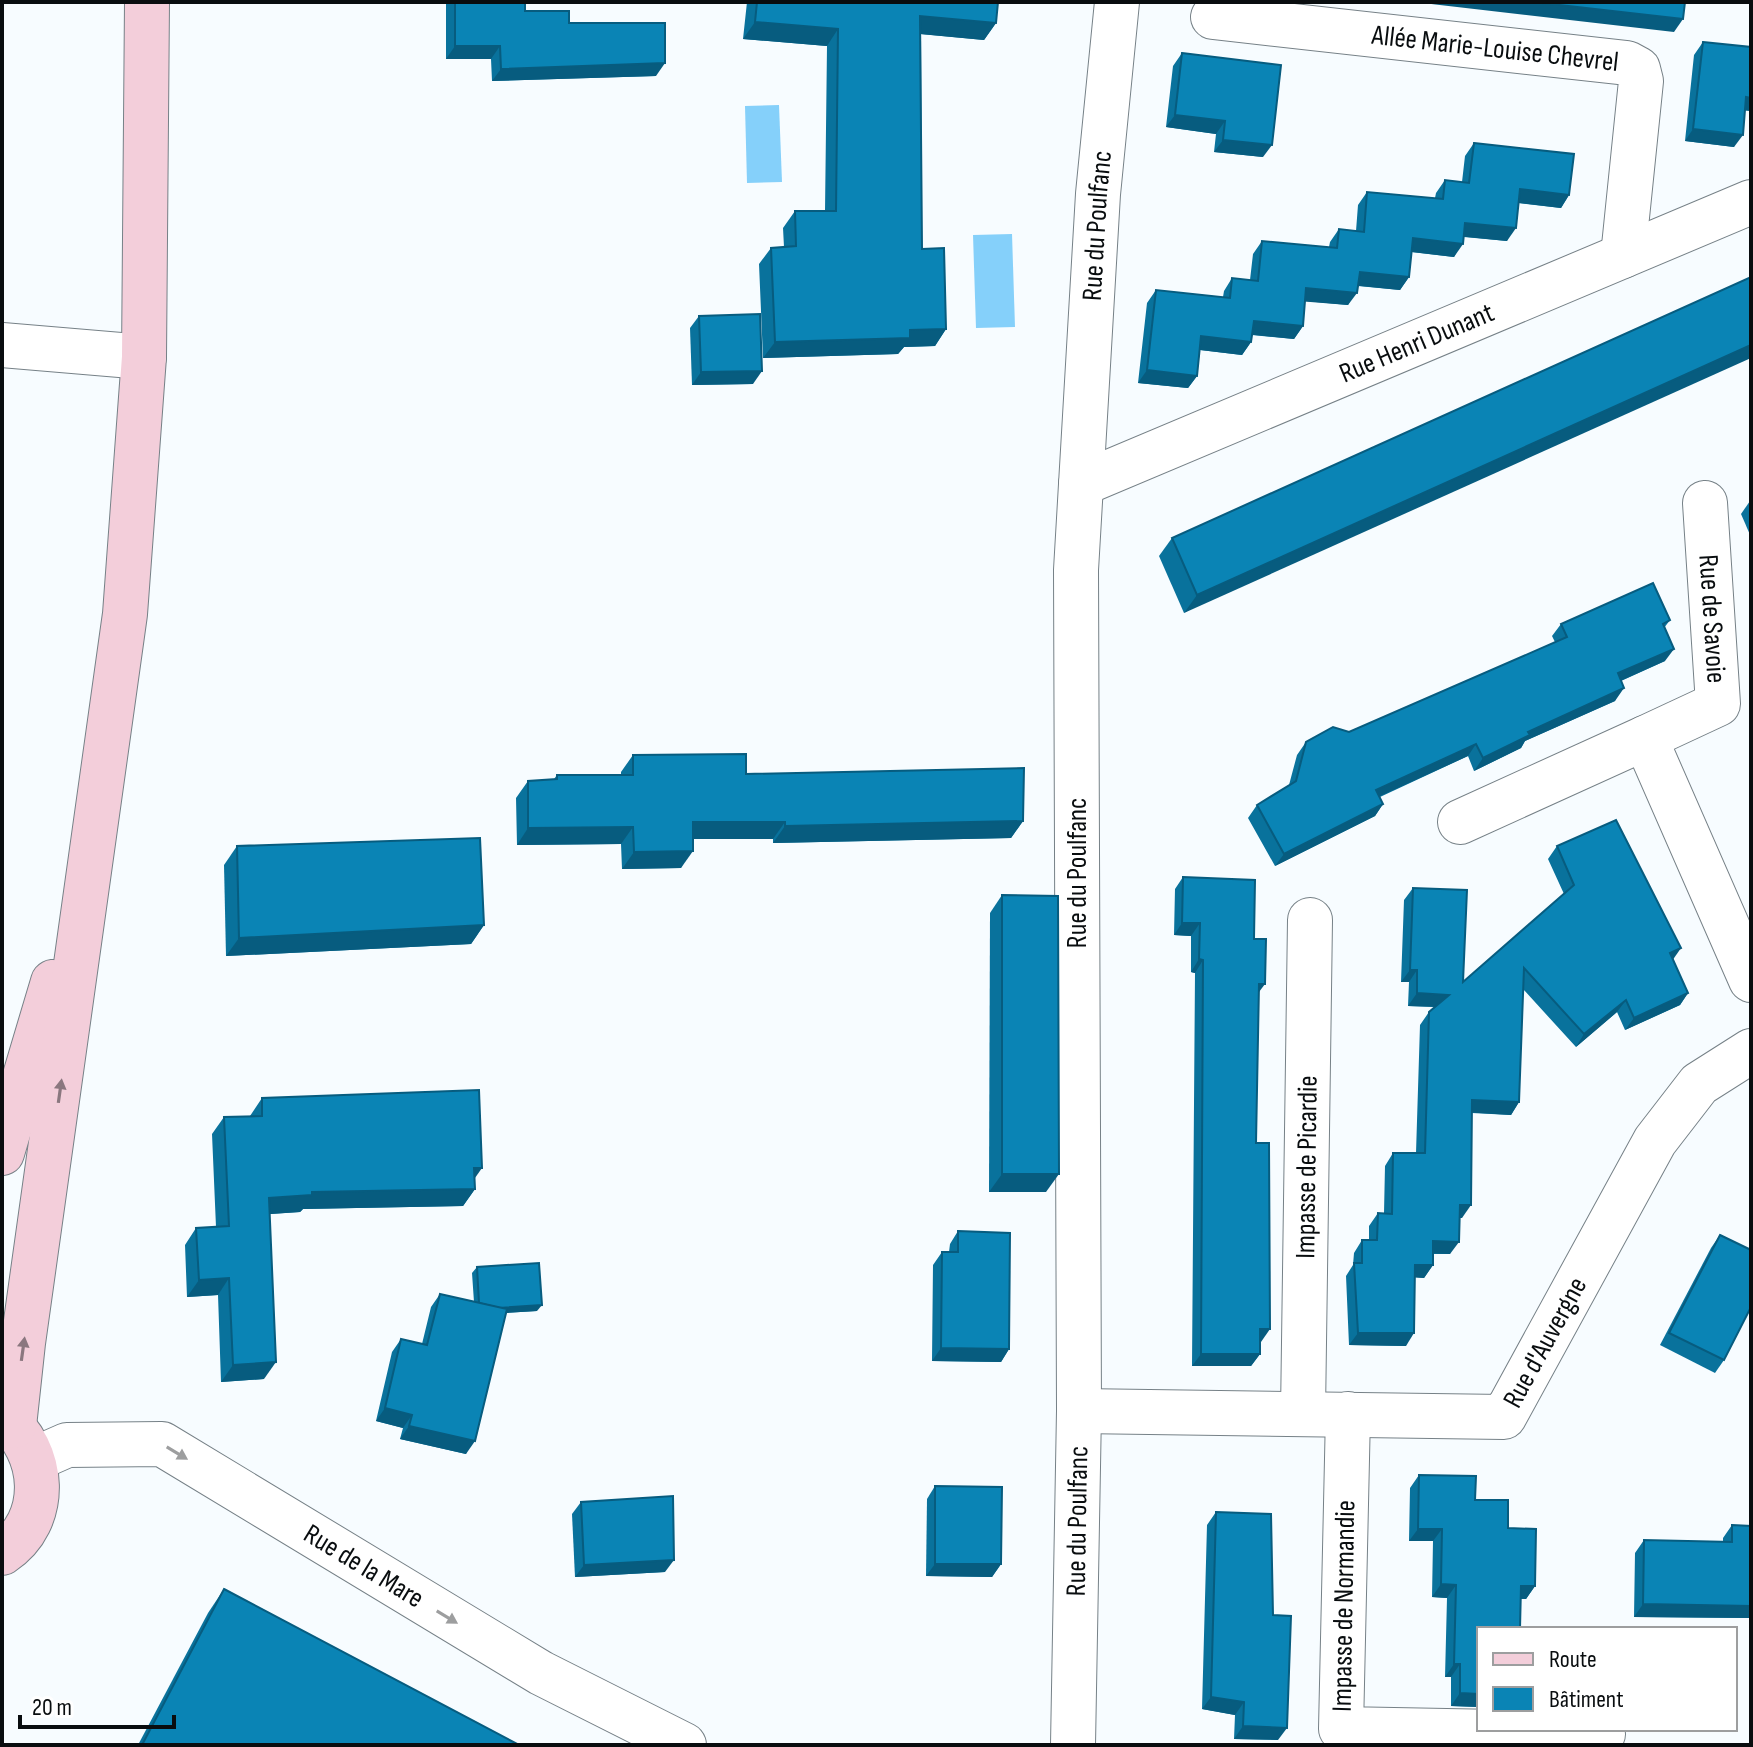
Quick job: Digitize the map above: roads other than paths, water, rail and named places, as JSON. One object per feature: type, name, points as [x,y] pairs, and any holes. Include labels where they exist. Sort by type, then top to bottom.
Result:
[{"type":"main road","points":[[2,1553],[27,1526],[37,1501],[38,1474],[17,1434],[23,1343],[96,842],[125,614],[144,357],[147,2]]},
{"type":"main road","points":[[2,1153],[96,842]]},
{"type":"street","name":"Rue du Poulfanc","points":[[1073,1745],[1079,1411],[1076,570],[1098,194],[1117,2]]},
{"type":"street","name":"Allée Marie-Louise Chevrel","points":[[1213,17],[1627,63],[1638,69],[1641,81],[1623,256]]},
{"type":"street","name":"Rue Henri Dunant","points":[[1081,484],[1751,202]]},
{"type":"street","points":[[2,345],[144,357]]},
{"type":"street","name":"Rue de Savoie","points":[[1460,822],[1718,704],[1705,503]]},
{"type":"street","points":[[1645,738],[1751,980]]},
{"type":"street","name":"Impasse de Picardie","points":[[1303,1413],[1310,920]]},
{"type":"street","name":"Rue d'Auvergne","points":[[1079,1411],[1504,1417],[1655,1141],[1699,1084],[1751,1051]]},
{"type":"street","name":"Impasse de Normandie","points":[[1348,1414],[1341,1729],[1603,1734]]},
{"type":"street","name":"Rue de la Mare","points":[[17,1434],[67,1445],[162,1444],[541,1673],[684,1745]]},
{"type":"water","points":[[779,105],[782,182],[747,183],[745,106]]},
{"type":"water","points":[[1012,234],[1015,327],[976,328],[973,235]]}]
